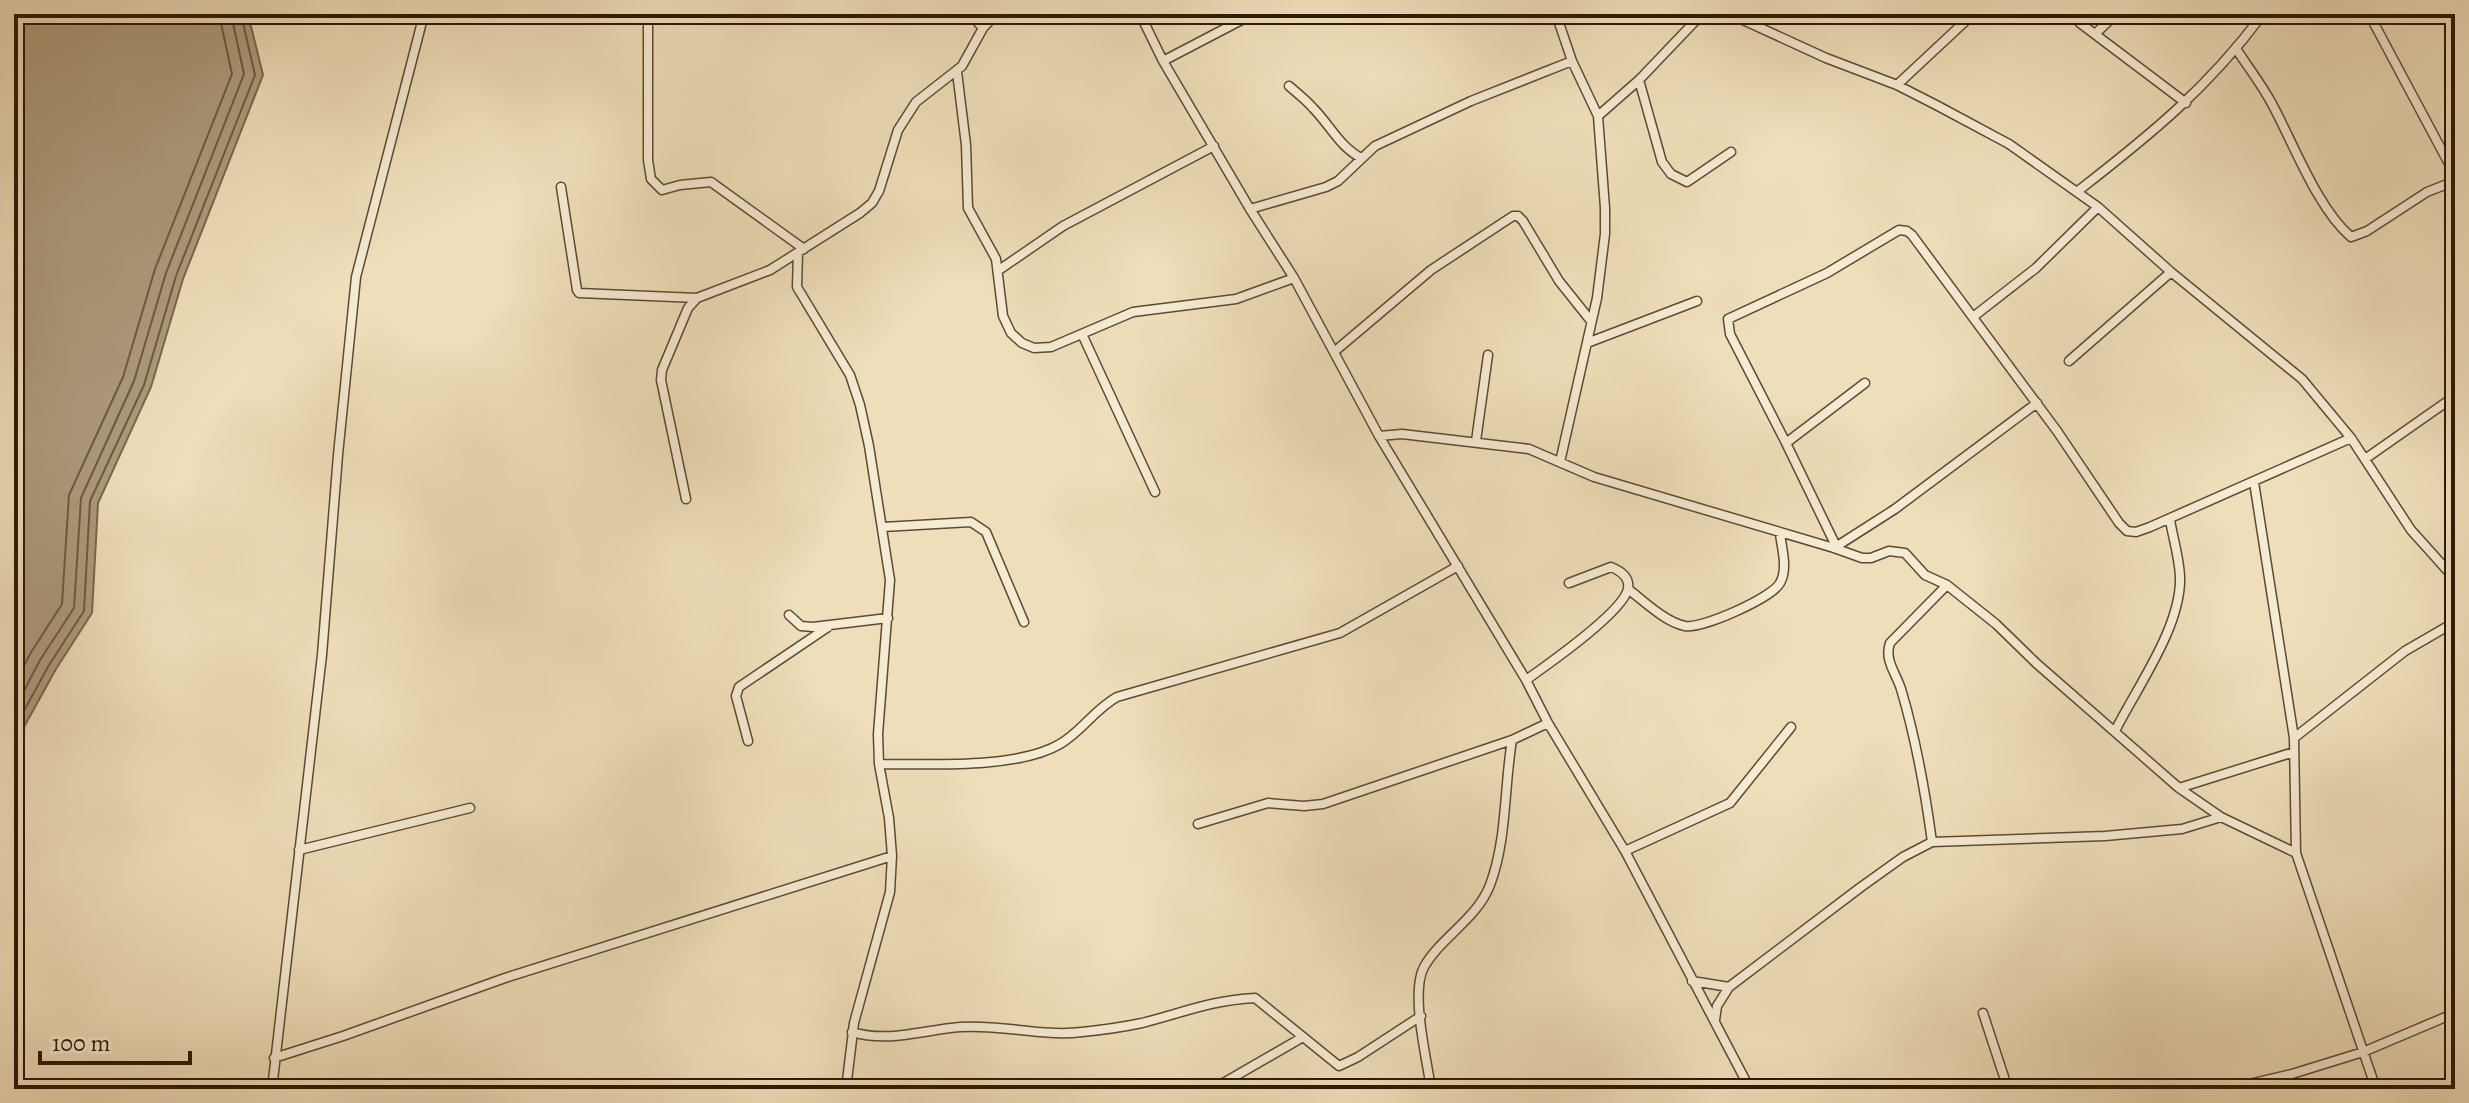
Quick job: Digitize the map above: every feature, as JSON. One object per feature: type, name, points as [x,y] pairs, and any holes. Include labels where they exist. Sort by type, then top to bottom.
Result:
[{"type":"street","points":[[272,1089],[322,655],[356,277],[424,14]]},
{"type":"street","points":[[648,14],[648,160],[651,179],[662,190],[711,182],[801,251]]},
{"type":"street","points":[[970,14],[983,28]]},
{"type":"street","points":[[561,187],[579,293],[697,298],[770,270],[872,203],[879,191],[898,130],[916,102],[957,72],[983,28],[996,14]]},
{"type":"street","points":[[1140,14],[1163,61],[1294,278],[1379,436],[1625,851],[1750,1089]]},
{"type":"street","points":[[1163,61],[1253,14]]},
{"type":"street","points":[[1556,14],[1572,61],[1598,116],[1605,234],[1587,343],[1560,462]]},
{"type":"street","points":[[1598,116],[1639,80],[1702,14]]},
{"type":"street","points":[[1730,14],[1826,58],[1897,85],[2009,144],[2078,191],[2302,379],[2351,438],[2411,530],[2455,579]]},
{"type":"street","points":[[1897,85],[1973,14]]},
{"type":"street","points":[[2072,14],[2186,103]]},
{"type":"street","points":[[2095,34],[2116,14]]},
{"type":"street","points":[[2078,191],[2186,103],[2237,50],[2263,14]]},
{"type":"street","points":[[2369,14],[2455,175]]},
{"type":"street","points":[[2237,50],[2270,99],[2324,202],[2351,237],[2367,231],[2427,192],[2455,181]]},
{"type":"street","points":[[1250,209],[1326,187],[1338,181],[1375,146],[1572,61]]},
{"type":"street","points":[[957,72],[966,145],[968,208],[996,259],[1003,316],[1011,333],[1022,343],[1034,348],[1051,347],[1133,312],[1236,299],[1294,278]]},
{"type":"street","points":[[1639,80],[1662,162],[1671,174],[1687,182],[1731,152]]},
{"type":"street","points":[[1289,86],[1315,110],[1349,151],[1361,158]]},
{"type":"street","points":[[999,270],[1089,212],[1214,146]]},
{"type":"street","points":[[1973,317],[2036,268],[2098,207]]},
{"type":"street","points":[[1334,352],[1431,270],[1513,216],[1523,221],[1559,281],[1591,321]]},
{"type":"street","points":[[1835,547],[1730,334],[1728,319],[1827,273],[1899,230],[1912,235],[2037,403],[2127,531],[2136,532],[2170,520],[2351,438]]},
{"type":"street","points":[[801,251],[797,287],[850,375],[860,405],[890,580],[878,734],[879,764],[892,856],[890,892],[852,1032],[846,1089]]},
{"type":"street","points":[[2069,361],[2171,272]]},
{"type":"street","points":[[686,499],[661,380],[662,370],[688,308],[697,298]]},
{"type":"street","points":[[1587,343],[1697,301]]},
{"type":"street","points":[[1082,334],[1155,492]]},
{"type":"street","points":[[1476,441],[1488,355]]},
{"type":"street","points":[[1786,443],[1865,383]]},
{"type":"street","points":[[2365,459],[2455,396]]},
{"type":"street","points":[[1835,547],[1895,509],[2037,403]]},
{"type":"street","points":[[1379,436],[1402,434],[1529,449],[1594,477],[1780,534],[1835,547],[1862,558],[1898,550],[1925,575],[1947,585],[1996,624],[2179,788],[2221,817],[2296,853]]},
{"type":"street","points":[[2254,482],[2294,738],[2296,853],[2376,1089]]},
{"type":"street","points":[[2115,731],[2166,637],[2175,612],[2180,575],[2170,520]]},
{"type":"street","points":[[883,527],[971,522],[980,527],[990,542],[1024,622]]},
{"type":"street","points":[[1628,589],[1683,625],[1711,621],[1773,592],[1780,583],[1784,564],[1780,534]]},
{"type":"street","points":[[879,764],[951,764],[1026,757],[1045,752],[1068,739],[1099,709],[1117,697],[1340,633],[1458,566]]},
{"type":"street","points":[[1526,680],[1589,631],[1618,604],[1628,589],[1622,571],[1611,567],[1569,583]]},
{"type":"street","points":[[1932,842],[1925,791],[1911,729],[1887,650],[1890,643],[1947,585]]},
{"type":"street","points":[[789,615],[801,626],[828,627],[888,618]]},
{"type":"street","points":[[2294,738],[2405,651],[2455,622]]},
{"type":"street","points":[[748,741],[736,696],[739,687],[828,627]]},
{"type":"street","points":[[1198,824],[1268,803],[1323,804],[1512,740],[1548,723]]},
{"type":"street","points":[[1625,851],[1730,803],[1791,727]]},
{"type":"street","points":[[1431,1089],[1421,1016],[1420,981],[1425,966],[1476,909],[1488,890],[1498,863],[1512,740]]},
{"type":"street","points":[[2179,788],[2294,752]]},
{"type":"street","points":[[299,850],[470,808]]},
{"type":"street","points":[[1715,1020],[1717,1006],[1729,987],[1871,879],[1932,842],[2105,836],[2182,829],[2221,817]]},
{"type":"street","points":[[274,1058],[505,978],[892,856]]},
{"type":"street","points":[[1692,981],[1729,987]]},
{"type":"street","points":[[852,1032],[882,1038],[987,1025],[1080,1032],[1144,1022],[1216,1001],[1255,998],[1339,1066],[1421,1016]]},
{"type":"street","points":[[1983,1013],[2008,1089]]},
{"type":"street","points":[[2228,1089],[2292,1074],[2363,1052],[2455,1013]]},
{"type":"street","points":[[1213,1089],[1303,1037]]},
{"type":"water","points":[[14,14],[248,14],[263,75],[183,279],[151,387],[98,503],[92,613],[56,669],[14,745]]}]
